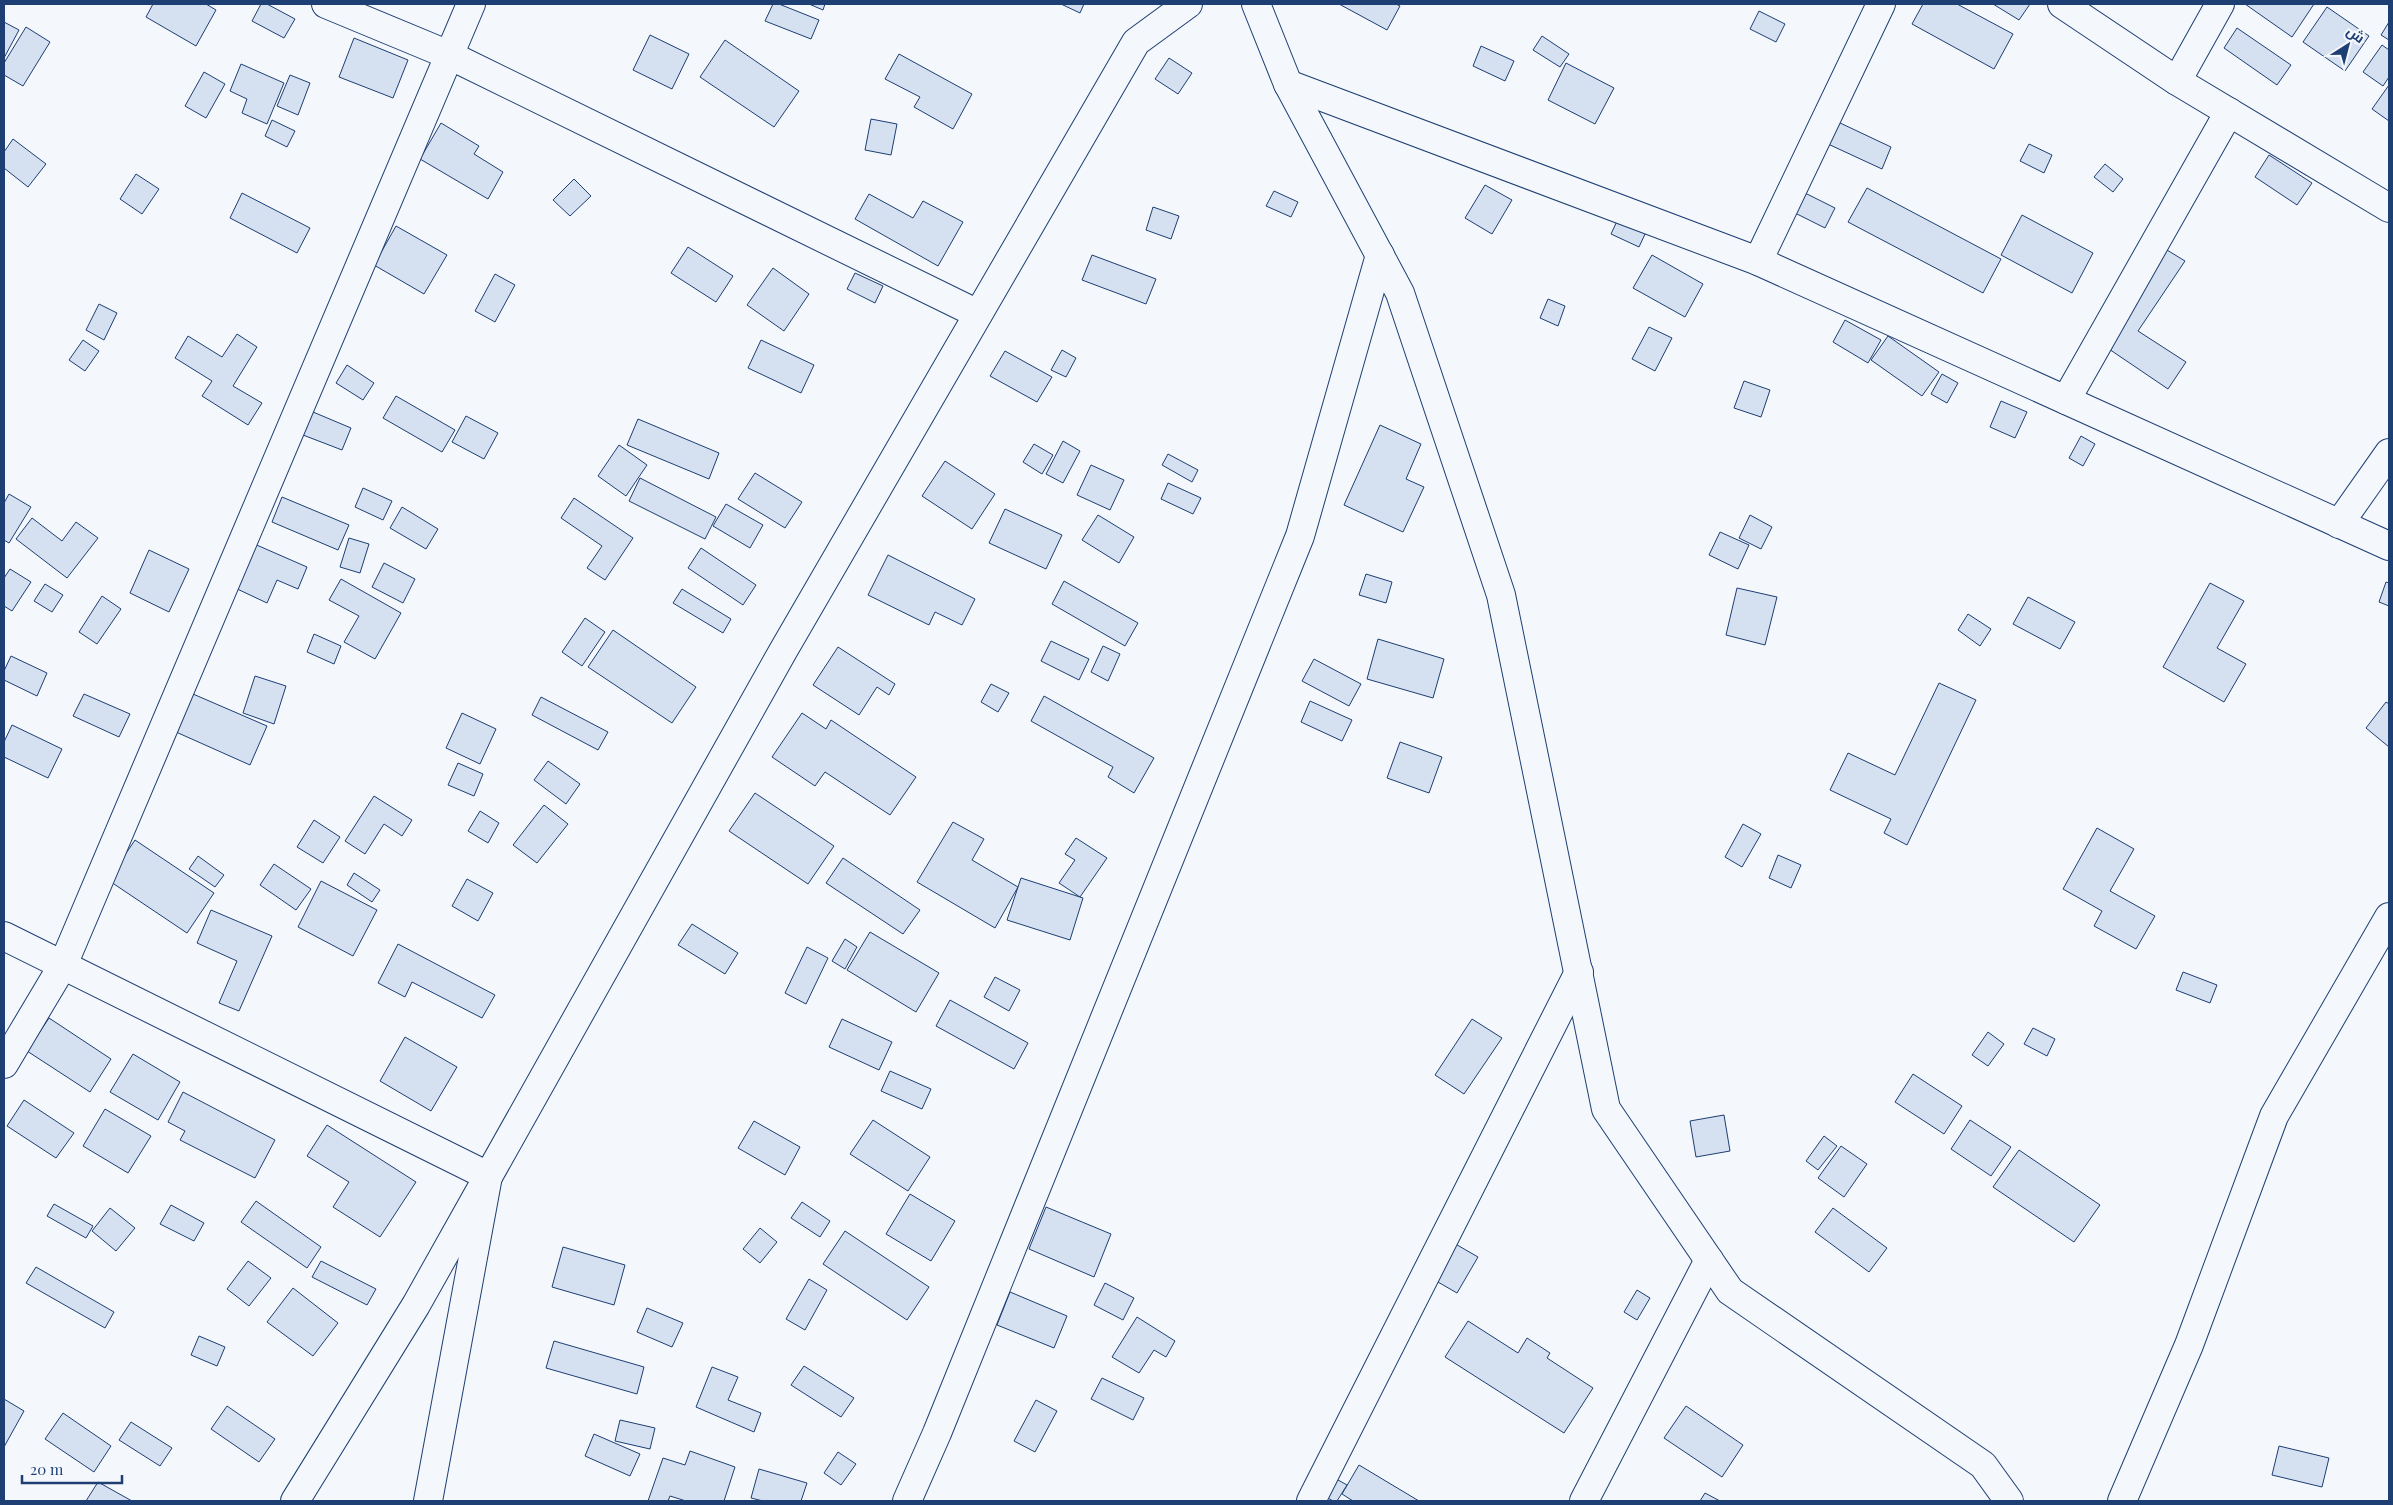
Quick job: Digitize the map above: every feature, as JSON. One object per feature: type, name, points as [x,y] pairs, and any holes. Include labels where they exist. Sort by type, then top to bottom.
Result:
[{"type":"street","points":[[326,4],[449,55],[978,314]]},
{"type":"street","points":[[4,1064],[63,965],[471,4]]},
{"type":"street","points":[[295,1501],[416,1305],[783,651],[1136,42],[1188,4]]},
{"type":"street","points":[[1256,4],[1288,84],[1400,293],[1501,595],[1606,1109],[1730,1291],[1983,1465],[2010,1501]]},
{"type":"street","points":[[1758,261],[1881,4]]},
{"type":"street","points":[[2062,4],[2177,81],[2389,208]]},
{"type":"street","points":[[2177,81],[2220,4]]},
{"type":"street","points":[[1288,84],[1758,261],[2389,546]]},
{"type":"street","points":[[2066,400],[2229,112]]},
{"type":"street","points":[[907,1501],[937,1433],[1300,536],[1380,255]]},
{"type":"street","points":[[2340,524],[2389,453]]},
{"type":"street","points":[[2122,1501],[2189,1345],[2274,1116],[2389,916]]},
{"type":"street","points":[[4,936],[488,1176]]},
{"type":"street","points":[[1311,1501],[1579,972]]},
{"type":"street","points":[[428,1501],[488,1176]]},
{"type":"street","points":[[1584,1501],[1709,1260]]},
{"type":"building","points":[[153,4],[206,4],[216,10],[196,46],[146,17]]},
{"type":"building","points":[[261,4],[267,4],[295,19],[284,38],[252,21]]},
{"type":"building","points":[[773,4],[779,4],[819,20],[811,39],[765,21]]},
{"type":"building","points":[[809,4],[825,4],[823,10]]},
{"type":"building","points":[[1061,4],[1084,4],[1080,13]]},
{"type":"building","points":[[1339,4],[1396,4],[1400,6],[1387,30]]},
{"type":"building","points":[[1923,4],[1957,4],[2013,34],[1994,69],[1912,24]]},
{"type":"building","points":[[1993,4],[2030,4],[2019,20]]},
{"type":"building","points":[[2245,4],[2314,4],[2292,37]]},
{"type":"building","points":[[2327,7],[2369,36],[2345,71],[2303,42]]},
{"type":"building","points":[[1759,11],[1785,24],[1776,42],[1750,29]]},
{"type":"building","points":[[4,22],[19,30],[4,58]]},
{"type":"building","points":[[2389,22],[2389,40],[2381,35]]},
{"type":"building","points":[[26,27],[50,42],[23,86],[4,75],[4,63]]},
{"type":"building","points":[[2237,28],[2291,65],[2277,85],[2224,48]]},
{"type":"building","points":[[650,35],[689,54],[672,89],[633,70]]},
{"type":"building","points":[[1542,36],[1569,54],[1560,67],[1533,50]]},
{"type":"building","points":[[354,38],[408,60],[393,98],[339,77]]},
{"type":"building","points":[[725,40],[799,91],[774,127],[700,77]]},
{"type":"building","points":[[2382,45],[2389,50],[2389,77],[2383,86],[2363,72]]},
{"type":"building","points":[[1481,46],[1514,61],[1505,81],[1473,66]]},
{"type":"building","points":[[899,54],[972,94],[953,129],[914,107],[920,97],[885,79]]},
{"type":"building","points":[[1169,58],[1192,73],[1178,94],[1155,79]]},
{"type":"building","points":[[1566,63],[1614,88],[1595,124],[1548,100]]},
{"type":"building","points":[[241,64],[284,83],[267,124],[242,113],[247,99],[230,91]]},
{"type":"building","points":[[204,72],[225,84],[206,118],[185,106]]},
{"type":"building","points":[[290,75],[310,83],[298,115],[277,106]]},
{"type":"building","points":[[2389,85],[2389,121],[2372,109]]},
{"type":"building","points":[[871,119],[897,124],[891,155],[865,150]]},
{"type":"building","points":[[272,120],[295,131],[287,147],[265,136]]},
{"type":"building","points":[[1838,122],[1891,147],[1882,169],[1828,144]]},
{"type":"building","points":[[441,123],[479,146],[474,154],[503,172],[488,199],[420,159]]},
{"type":"building","points":[[13,139],[46,164],[28,187],[4,168],[4,152]]},
{"type":"building","points":[[2029,144],[2052,155],[2044,173],[2020,161]]},
{"type":"building","points":[[2269,155],[2312,183],[2297,205],[2255,177]]},
{"type":"building","points":[[2105,164],[2123,179],[2113,192],[2094,177]]},
{"type":"building","points":[[136,174],[159,189],[142,214],[120,199]]},
{"type":"building","points":[[574,179],[591,196],[570,216],[553,200]]},
{"type":"building","points":[[1485,185],[1512,200],[1492,234],[1465,218]]},
{"type":"building","points":[[1867,188],[2001,259],[1983,293],[1848,222]]},
{"type":"building","points":[[1274,191],[1298,202],[1291,217],[1266,206]]},
{"type":"building","points":[[242,193],[310,228],[297,253],[230,218]]},
{"type":"building","points":[[1805,193],[1835,208],[1825,228],[1795,213]]},
{"type":"building","points":[[869,194],[913,218],[923,201],[963,222],[938,266],[855,219]]},
{"type":"building","points":[[1153,207],[1179,216],[1171,239],[1146,230]]},
{"type":"building","points":[[2022,215],[2093,253],[2072,293],[2001,255]]},
{"type":"building","points":[[1618,219],[1646,232],[1639,247],[1611,234]]},
{"type":"building","points":[[396,226],[447,255],[424,294],[374,265]]},
{"type":"building","points":[[688,247],[733,276],[716,302],[671,273]]},
{"type":"building","points":[[2167,250],[2185,261],[2138,331],[2186,362],[2168,389],[2103,345]]},
{"type":"building","points":[[1092,255],[1156,279],[1146,304],[1082,280]]},
{"type":"building","points":[[1652,255],[1703,284],[1685,317],[1633,288]]},
{"type":"building","points":[[773,268],[809,294],[784,331],[747,305]]},
{"type":"building","points":[[855,273],[883,286],[875,303],[847,289]]},
{"type":"building","points":[[495,274],[515,285],[495,322],[475,311]]},
{"type":"building","points":[[1548,299],[1565,306],[1558,326],[1540,318]]},
{"type":"building","points":[[99,304],[117,313],[104,340],[86,330]]},
{"type":"building","points":[[1845,320],[1881,340],[1868,363],[1833,342]]},
{"type":"building","points":[[1649,327],[1672,338],[1655,371],[1632,359]]},
{"type":"building","points":[[237,334],[257,347],[233,386],[262,403],[248,425],[202,396],[212,381],[175,358],[188,336],[222,357]]},
{"type":"building","points":[[1888,336],[1939,372],[1922,396],[1871,360]]},
{"type":"building","points":[[83,340],[99,351],[85,371],[69,360]]},
{"type":"building","points":[[761,340],[814,365],[801,393],[748,368]]},
{"type":"building","points":[[1062,350],[1076,358],[1066,377],[1051,370]]},
{"type":"building","points":[[1005,351],[1052,377],[1037,402],[990,376]]},
{"type":"building","points":[[347,365],[374,383],[363,400],[336,383]]},
{"type":"building","points":[[1942,374],[1958,383],[1947,403],[1931,394]]},
{"type":"building","points":[[1744,381],[1770,390],[1761,417],[1734,408]]},
{"type":"building","points":[[396,396],[455,430],[442,452],[383,418]]},
{"type":"building","points":[[2001,401],[2027,412],[2015,438],[1990,427]]},
{"type":"building","points":[[313,412],[351,428],[342,450],[303,435]]},
{"type":"building","points":[[466,416],[498,433],[484,459],[452,442]]},
{"type":"building","points":[[638,419],[719,453],[709,479],[627,445]]},
{"type":"building","points":[[1380,425],[1421,444],[1406,479],[1424,487],[1403,532],[1344,505]]},
{"type":"building","points":[[2081,436],[2095,444],[2083,466],[2069,458]]},
{"type":"building","points":[[1063,441],[1080,451],[1063,483],[1046,474]]},
{"type":"building","points":[[1034,444],[1053,455],[1042,474],[1023,462]]},
{"type":"building","points":[[619,445],[647,465],[626,496],[598,476]]},
{"type":"building","points":[[1168,454],[1198,470],[1192,482],[1162,465]]},
{"type":"building","points":[[945,461],[995,494],[972,529],[922,496]]},
{"type":"building","points":[[1091,465],[1124,480],[1110,510],[1077,495]]},
{"type":"building","points":[[755,473],[802,502],[785,528],[738,499]]},
{"type":"building","points":[[640,478],[716,517],[705,539],[629,501]]},
{"type":"building","points":[[1168,483],[1201,498],[1193,514],[1161,499]]},
{"type":"building","points":[[363,488],[392,501],[383,520],[355,507]]},
{"type":"building","points":[[9,494],[31,507],[9,543],[4,540],[4,503]]},
{"type":"building","points":[[282,497],[349,525],[338,550],[272,522]]},
{"type":"building","points":[[574,498],[633,538],[605,580],[587,568],[602,546],[561,518]]},
{"type":"building","points":[[726,504],[763,525],[750,548],[713,526]]},
{"type":"building","points":[[402,507],[438,529],[426,549],[390,528]]},
{"type":"building","points":[[1005,509],[1062,535],[1046,569],[989,543]]},
{"type":"building","points":[[1098,515],[1134,537],[1119,563],[1082,540]]},
{"type":"building","points":[[1750,515],[1772,527],[1761,549],[1739,538]]},
{"type":"building","points":[[32,518],[62,541],[76,522],[98,538],[67,578],[16,539]]},
{"type":"building","points":[[1720,532],[1749,545],[1738,569],[1709,555]]},
{"type":"building","points":[[349,538],[369,544],[360,573],[340,567]]},
{"type":"building","points":[[252,543],[307,567],[298,589],[277,580],[267,603],[233,587]]},
{"type":"building","points":[[701,548],[756,585],[743,605],[688,568]]},
{"type":"building","points":[[149,550],[189,569],[169,612],[130,593]]},
{"type":"building","points":[[888,555],[975,599],[962,625],[935,612],[929,625],[868,595]]},
{"type":"building","points":[[384,563],[415,579],[403,603],[372,587]]},
{"type":"building","points":[[10,569],[31,582],[12,611],[4,606],[4,578]]},
{"type":"building","points":[[1366,574],[1392,582],[1386,603],[1359,595]]},
{"type":"building","points":[[341,579],[401,613],[375,659],[344,642],[359,616],[329,600]]},
{"type":"building","points":[[1064,581],[1138,623],[1125,646],[1052,604]]},
{"type":"building","points":[[2386,582],[2389,583],[2389,606],[2379,602]]},
{"type":"building","points":[[2210,583],[2244,601],[2217,648],[2246,664],[2224,702],[2163,667]]},
{"type":"building","points":[[45,584],[63,595],[52,612],[34,601]]},
{"type":"building","points":[[1737,588],[1777,597],[1765,645],[1726,635]]},
{"type":"building","points":[[682,589],[731,619],[723,633],[673,603]]},
{"type":"building","points":[[102,596],[121,609],[97,644],[79,632]]},
{"type":"building","points":[[2028,597],[2075,622],[2060,649],[2013,624]]},
{"type":"building","points":[[1968,614],[1991,629],[1980,646],[1958,630]]},
{"type":"building","points":[[585,618],[605,632],[582,666],[562,652]]},
{"type":"building","points":[[613,630],[696,687],[672,723],[588,667]]},
{"type":"building","points":[[314,634],[341,646],[334,664],[307,652]]},
{"type":"building","points":[[1378,639],[1444,659],[1433,698],[1367,679]]},
{"type":"building","points":[[1051,641],[1089,659],[1079,680],[1041,661]]},
{"type":"building","points":[[1103,646],[1120,654],[1108,681],[1091,672]]},
{"type":"building","points":[[838,647],[895,684],[889,695],[877,687],[859,715],[813,685]]},
{"type":"building","points":[[11,656],[47,673],[37,696],[4,680],[4,671]]},
{"type":"building","points":[[1314,659],[1361,684],[1349,706],[1302,681]]},
{"type":"building","points":[[255,676],[286,686],[274,724],[243,713]]},
{"type":"building","points":[[1939,683],[1976,700],[1907,845],[1884,833],[1891,819],[1830,790],[1848,753],[1895,775]]},
{"type":"building","points":[[991,684],[1009,693],[998,712],[981,702]]},
{"type":"building","points":[[84,694],[130,714],[119,737],[73,716]]},
{"type":"building","points":[[193,694],[267,726],[250,765],[176,732]]},
{"type":"building","points":[[1044,696],[1154,758],[1134,793],[1108,777],[1113,767],[1031,721]]},
{"type":"building","points":[[541,697],[608,732],[598,750],[532,715]]},
{"type":"building","points":[[1310,701],[1352,720],[1342,741],[1301,722]]},
{"type":"building","points":[[2386,702],[2389,704],[2389,747],[2366,728]]},
{"type":"building","points":[[462,713],[496,729],[480,764],[446,748]]},
{"type":"building","points":[[802,713],[826,729],[831,720],[916,777],[890,815],[825,772],[815,786],[772,757]]},
{"type":"building","points":[[12,725],[62,749],[48,778],[4,757],[4,742]]},
{"type":"building","points":[[1400,742],[1442,757],[1429,793],[1387,778]]},
{"type":"building","points":[[548,761],[580,784],[566,804],[534,780]]},
{"type":"building","points":[[458,763],[483,774],[474,796],[448,785]]},
{"type":"building","points":[[755,793],[834,846],[808,884],[729,831]]},
{"type":"building","points":[[374,796],[412,820],[402,836],[384,824],[365,854],[345,841]]},
{"type":"building","points":[[544,805],[568,824],[537,863],[513,845]]},
{"type":"building","points":[[480,811],[499,823],[488,843],[468,831]]},
{"type":"building","points":[[314,820],[340,837],[323,863],[297,847]]},
{"type":"building","points":[[953,822],[984,839],[972,860],[1018,887],[995,928],[917,882]]},
{"type":"building","points":[[1743,824],[1761,834],[1742,867],[1725,857]]},
{"type":"building","points":[[2097,828],[2134,849],[2110,891],[2155,916],[2136,949],[2094,926],[2102,911],[2063,889]]},
{"type":"building","points":[[1076,838],[1107,858],[1080,897],[1059,883],[1075,860],[1065,854]]},
{"type":"building","points":[[135,840],[214,893],[187,933],[108,880]]},
{"type":"building","points":[[1778,855],[1801,865],[1791,888],[1769,878]]},
{"type":"building","points":[[198,856],[224,875],[215,887],[189,869]]},
{"type":"building","points":[[843,858],[920,910],[903,934],[826,883]]},
{"type":"building","points":[[274,864],[311,889],[296,910],[260,885]]},
{"type":"building","points":[[354,873],[380,890],[372,902],[347,885]]},
{"type":"building","points":[[1021,878],[1083,898],[1070,940],[1007,920]]},
{"type":"building","points":[[467,879],[493,893],[478,921],[452,906]]},
{"type":"building","points":[[321,881],[377,910],[353,956],[298,927]]},
{"type":"building","points":[[211,910],[272,936],[239,1011],[219,1003],[237,961],[197,943]]},
{"type":"building","points":[[692,924],[738,953],[725,974],[678,945]]},
{"type":"building","points":[[870,932],[939,973],[916,1012],[847,970]]},
{"type":"building","points":[[845,939],[857,947],[845,969],[832,961]]},
{"type":"building","points":[[398,944],[495,995],[482,1018],[412,982],[405,997],[378,983]]},
{"type":"building","points":[[807,947],[828,958],[806,1004],[785,993]]},
{"type":"building","points":[[2183,972],[2217,985],[2210,1003],[2176,990]]},
{"type":"building","points":[[995,977],[1020,990],[1009,1011],[984,997]]},
{"type":"building","points":[[950,1000],[1028,1043],[1014,1069],[936,1026]]},
{"type":"building","points":[[49,1018],[111,1059],[90,1092],[27,1051]]},
{"type":"building","points":[[842,1019],[892,1042],[879,1070],[829,1047]]},
{"type":"building","points":[[1472,1019],[1502,1038],[1464,1094],[1435,1075]]},
{"type":"building","points":[[2033,1028],[2055,1039],[2047,1056],[2024,1044]]},
{"type":"building","points":[[1988,1032],[2004,1044],[1988,1066],[1972,1055]]},
{"type":"building","points":[[405,1037],[457,1067],[431,1111],[380,1081]]},
{"type":"building","points":[[133,1054],[180,1082],[158,1120],[110,1092]]},
{"type":"building","points":[[890,1071],[931,1089],[922,1109],[881,1091]]},
{"type":"building","points":[[1913,1074],[1962,1106],[1944,1134],[1895,1102]]},
{"type":"building","points":[[183,1092],[275,1140],[255,1178],[180,1140],[185,1131],[168,1122]]},
{"type":"building","points":[[24,1100],[74,1133],[56,1158],[7,1126]]},
{"type":"building","points":[[105,1109],[151,1136],[128,1173],[83,1146]]},
{"type":"building","points":[[1724,1115],[1730,1151],[1696,1157],[1690,1121]]},
{"type":"building","points":[[873,1120],[930,1157],[908,1191],[850,1154]]},
{"type":"building","points":[[1970,1120],[2011,1147],[1991,1176],[1951,1149]]},
{"type":"building","points":[[754,1121],[800,1147],[785,1175],[738,1148]]},
{"type":"building","points":[[327,1125],[416,1182],[380,1237],[333,1207],[349,1182],[307,1156]]},
{"type":"building","points":[[1824,1136],[1837,1146],[1818,1170],[1806,1161]]},
{"type":"building","points":[[1841,1146],[1867,1164],[1844,1197],[1818,1178]]},
{"type":"building","points":[[2019,1150],[2100,1205],[2074,1242],[1993,1187]]},
{"type":"building","points":[[910,1194],[955,1221],[931,1261],[886,1234]]},
{"type":"building","points":[[256,1201],[321,1247],[307,1268],[241,1222]]},
{"type":"building","points":[[802,1202],[830,1221],[820,1237],[791,1218]]},
{"type":"building","points":[[54,1204],[93,1226],[86,1238],[47,1216]]},
{"type":"building","points":[[171,1205],[204,1223],[194,1241],[160,1224]]},
{"type":"building","points":[[1046,1207],[1111,1234],[1094,1277],[1029,1249]]},
{"type":"building","points":[[110,1208],[135,1228],[116,1251],[92,1231]]},
{"type":"building","points":[[1833,1208],[1887,1248],[1869,1272],[1815,1232]]},
{"type":"building","points":[[760,1228],[777,1242],[760,1263],[743,1249]]},
{"type":"building","points":[[845,1231],[929,1287],[907,1320],[823,1264]]},
{"type":"building","points":[[1452,1242],[1478,1257],[1457,1293],[1431,1278]]},
{"type":"building","points":[[563,1247],[625,1265],[614,1305],[552,1287]]},
{"type":"building","points":[[248,1261],[271,1278],[249,1306],[227,1289]]},
{"type":"building","points":[[321,1261],[376,1289],[367,1305],[312,1277]]},
{"type":"building","points":[[36,1267],[114,1312],[105,1328],[26,1283]]},
{"type":"building","points":[[809,1279],[827,1290],[805,1330],[786,1319]]},
{"type":"building","points":[[1105,1283],[1134,1298],[1123,1320],[1094,1305]]},
{"type":"building","points":[[293,1288],[338,1323],[313,1356],[267,1322]]},
{"type":"building","points":[[1637,1290],[1650,1298],[1637,1320],[1624,1312]]},
{"type":"building","points":[[1010,1292],[1067,1316],[1054,1348],[997,1325]]},
{"type":"building","points":[[647,1308],[683,1323],[672,1347],[637,1332]]},
{"type":"building","points":[[1137,1317],[1175,1341],[1166,1357],[1154,1350],[1139,1373],[1112,1357]]},
{"type":"building","points":[[1468,1321],[1518,1353],[1527,1338],[1550,1353],[1547,1358],[1593,1388],[1564,1433],[1445,1357]]},
{"type":"building","points":[[199,1336],[225,1347],[217,1366],[191,1355]]},
{"type":"building","points":[[554,1341],[644,1367],[637,1394],[546,1368]]},
{"type":"building","points":[[804,1366],[854,1398],[841,1417],[791,1385]]},
{"type":"building","points":[[712,1367],[738,1377],[728,1400],[761,1413],[754,1432],[696,1407]]},
{"type":"building","points":[[1102,1378],[1144,1398],[1133,1420],[1091,1399]]},
{"type":"building","points":[[4,1399],[24,1411],[4,1447]]},
{"type":"building","points":[[1036,1400],[1057,1411],[1035,1452],[1014,1441]]},
{"type":"building","points":[[227,1406],[275,1439],[259,1462],[211,1429]]},
{"type":"building","points":[[1686,1406],[1743,1445],[1722,1477],[1664,1438]]},
{"type":"building","points":[[63,1413],[111,1446],[94,1472],[45,1439]]},
{"type":"building","points":[[620,1420],[655,1428],[650,1449],[615,1441]]},
{"type":"building","points":[[131,1422],[172,1448],[160,1466],[119,1440]]},
{"type":"building","points":[[594,1434],[640,1454],[630,1476],[585,1456]]},
{"type":"building","points":[[2279,1446],[2329,1458],[2322,1487],[2272,1475]]},
{"type":"building","points":[[690,1451],[735,1467],[724,1501],[686,1501],[670,1496],[668,1501],[648,1501],[663,1458],[685,1465]]},
{"type":"building","points":[[838,1452],[856,1464],[841,1485],[824,1473]]},
{"type":"building","points":[[1359,1465],[1419,1501],[1353,1501],[1342,1494]]},
{"type":"building","points":[[759,1469],[807,1483],[801,1501],[763,1501],[751,1498]]},
{"type":"building","points":[[1331,1476],[1347,1485],[1337,1501],[1333,1501],[1321,1494]]},
{"type":"building","points":[[98,1482],[132,1501],[86,1501]]},
{"type":"building","points":[[1705,1493],[1720,1501],[1700,1501]]}]
